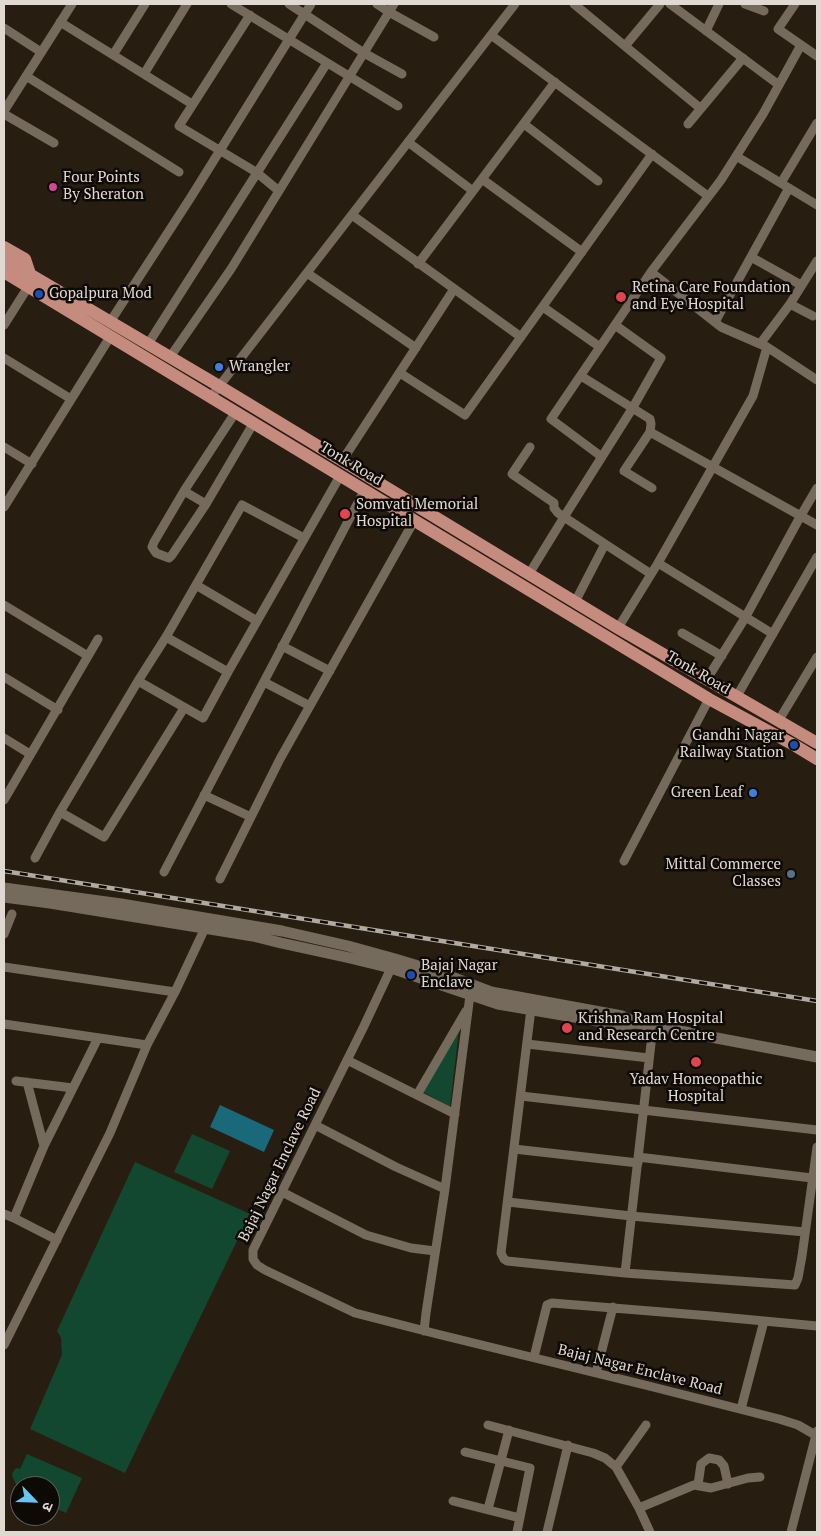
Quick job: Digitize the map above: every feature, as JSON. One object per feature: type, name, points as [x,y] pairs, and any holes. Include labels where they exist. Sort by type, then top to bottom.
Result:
[{"type":"main road","points":[[4,246],[25,259],[27,282]]},
{"type":"main road","points":[[4,259],[27,282]]},
{"type":"main road","points":[[4,272],[27,282]]},
{"type":"main road","points":[[4,280],[12,285],[27,282]]},
{"type":"main road","name":"Tonk Road","points":[[27,282],[110,322],[220,386],[618,628],[817,743]]},
{"type":"main road","name":"Tonk Road","points":[[27,282],[110,337],[708,699],[794,744],[817,759]]},
{"type":"street","points":[[54,143],[4,112],[7,98],[26,76],[72,4]]},
{"type":"street","points":[[113,54],[145,4]]},
{"type":"street","points":[[144,74],[187,4]]},
{"type":"street","points":[[231,4],[398,106]]},
{"type":"street","points":[[289,4],[364,53],[402,74]]},
{"type":"street","points":[[110,322],[311,4]]},
{"type":"street","points":[[377,4],[434,37]]},
{"type":"street","points":[[170,357],[231,269],[394,4]]},
{"type":"street","points":[[210,398],[515,4]]},
{"type":"street","points":[[574,4],[700,108]]},
{"type":"street","points":[[625,46],[660,4]]},
{"type":"street","points":[[670,4],[779,85]]},
{"type":"street","points":[[706,31],[719,4]]},
{"type":"street","points":[[745,4],[764,12]]},
{"type":"street","points":[[795,4],[778,29],[817,56]]},
{"type":"street","points":[[250,15],[178,126],[256,172],[279,191]]},
{"type":"street","points":[[60,22],[192,104]]},
{"type":"street","points":[[4,28],[41,52]]},
{"type":"street","points":[[491,35],[708,196]]},
{"type":"street","points":[[602,457],[551,419],[651,272],[736,156],[763,114],[801,45]]},
{"type":"street","points":[[688,124],[743,58]]},
{"type":"street","points":[[148,344],[327,63]]},
{"type":"street","points":[[26,76],[179,172]]},
{"type":"street","points":[[418,264],[555,82]]},
{"type":"street","points":[[781,183],[817,123]]},
{"type":"street","points":[[524,124],[598,181]]},
{"type":"street","points":[[408,142],[473,191]]},
{"type":"street","points":[[400,372],[465,415],[652,154]]},
{"type":"street","points":[[736,156],[817,205]]},
{"type":"street","points":[[482,178],[582,252]]},
{"type":"street","points":[[715,322],[790,188]]},
{"type":"street","points":[[352,215],[521,337]]},
{"type":"street","points":[[751,257],[801,285]]},
{"type":"street","points":[[618,628],[714,467],[753,396],[764,346],[817,261]]},
{"type":"street","points":[[651,272],[721,327],[764,346],[817,379]]},
{"type":"street","points":[[307,273],[416,348]]},
{"type":"street","points":[[4,325],[27,282]]},
{"type":"street","points":[[342,461],[454,289]]},
{"type":"street","points":[[790,304],[816,315]]},
{"type":"street","points":[[543,307],[600,347]]},
{"type":"street","points":[[529,574],[632,409],[661,358],[615,325]]},
{"type":"street","points":[[4,507],[110,337]]},
{"type":"street","points":[[4,358],[72,399]]},
{"type":"street","points":[[581,376],[650,419],[650,432],[624,471],[652,488]]},
{"type":"street","points":[[235,413],[184,491],[154,542],[152,547],[156,553],[169,558],[172,555],[206,504],[253,424]]},
{"type":"street","points":[[650,432],[817,525]]},
{"type":"street","points":[[4,447],[32,464]]},
{"type":"street","points":[[530,447],[512,474],[554,503],[554,508],[558,513],[651,574]]},
{"type":"street","points":[[138,681],[203,718],[340,476]]},
{"type":"street","points":[[707,679],[746,618],[817,488]]},
{"type":"street","points":[[184,491],[206,504]]},
{"type":"street","points":[[164,872],[364,491]]},
{"type":"street","points":[[35,858],[60,812],[166,637],[242,504],[304,538]]},
{"type":"street","points":[[220,879],[280,759],[414,521]]},
{"type":"street","points":[[575,602],[605,544]]},
{"type":"street","points":[[737,696],[817,557]]},
{"type":"street","points":[[658,563],[774,634]]},
{"type":"street","points":[[196,585],[257,621]]},
{"type":"street","points":[[4,605],[88,656]]},
{"type":"street","points":[[682,633],[722,656]]},
{"type":"street","points":[[166,637],[228,672]]},
{"type":"street","points":[[4,800],[98,639]]},
{"type":"street","points":[[282,646],[330,670]]},
{"type":"street","points":[[779,720],[817,657]]},
{"type":"street","points":[[808,672],[817,677]]},
{"type":"street","points":[[4,677],[58,710]]},
{"type":"street","points":[[264,682],[310,706]]},
{"type":"street","points":[[624,861],[708,699]]},
{"type":"street","points":[[60,812],[104,837],[184,708]]},
{"type":"street","points":[[4,738],[30,754]]},
{"type":"street","points":[[204,795],[251,817]]},
{"type":"street","points":[[4,888],[130,905],[282,931],[348,946],[442,985],[469,1001],[531,1009],[621,1025],[636,1023]]},
{"type":"street","points":[[4,897],[253,936],[281,944],[350,958],[438,972],[491,992],[622,1016],[636,1023],[817,1057]]},
{"type":"street","points":[[4,934],[12,914]]},
{"type":"street","points":[[4,1345],[110,1133],[147,1045],[175,992],[205,928]]},
{"type":"street","name":"Bajaj Nagar Enclave Road","points":[[393,964],[348,1060],[253,1250],[253,1259],[257,1265],[348,1310],[424,1331],[741,1409],[798,1425],[817,1434]]},
{"type":"street","points":[[4,967],[175,992]]},
{"type":"street","points":[[416,1095],[469,1001]]},
{"type":"street","points":[[424,1331],[469,1001]]},
{"type":"street","points":[[531,1009],[501,1253],[507,1261],[625,1273],[795,1284],[798,1278],[817,1146]]},
{"type":"street","points":[[4,1024],[147,1045]]},
{"type":"street","points":[[625,1273],[652,1026]]},
{"type":"street","points":[[14,1218],[44,1146],[98,1038]]},
{"type":"street","points":[[526,1044],[649,1058]]},
{"type":"street","points":[[348,1060],[455,1114]]},
{"type":"street","points":[[16,1081],[73,1088]]},
{"type":"street","points":[[27,1082],[44,1146]]},
{"type":"street","points":[[521,1096],[817,1130]]},
{"type":"street","points":[[316,1125],[396,1167],[444,1189]]},
{"type":"street","points":[[514,1149],[812,1178]]},
{"type":"street","points":[[282,1192],[366,1235],[391,1244],[435,1252]]},
{"type":"street","points":[[508,1202],[805,1232]]},
{"type":"street","points":[[4,1214],[57,1240]]},
{"type":"street","points":[[534,1357],[546,1306],[557,1303],[817,1326]]},
{"type":"street","points":[[596,1373],[613,1307]]},
{"type":"street","points":[[741,1409],[764,1321]]},
{"type":"street","points":[[488,1425],[568,1445],[604,1458],[616,1467],[650,1532]]},
{"type":"street","points":[[616,1467],[646,1425]]},
{"type":"street","points":[[488,1509],[509,1430]]},
{"type":"street","points":[[791,1532],[815,1450],[817,1434]]},
{"type":"street","points":[[547,1532],[568,1445]]},
{"type":"street","points":[[465,1452],[530,1468],[517,1532]]},
{"type":"street","points":[[698,1485],[701,1464],[709,1458],[720,1460],[724,1466],[728,1484]]},
{"type":"street","points":[[639,1508],[694,1485],[711,1488],[748,1478],[760,1477]]},
{"type":"street","points":[[453,1501],[520,1518]]},
{"type":"green space","points":[[460,1021],[450,1107],[423,1092]]},
{"type":"green space","points":[[192,1134],[230,1151],[212,1189],[174,1172]]},
{"type":"green space","points":[[135,1162],[250,1214],[125,1473],[30,1429],[62,1355],[61,1338],[57,1331]]},
{"type":"green space","points":[[27,1454],[82,1478],[66,1513],[60,1510],[60,1476],[12,1476],[16,1468],[20,1469]]},
{"type":"water","points":[[220,1105],[274,1130],[264,1152],[210,1127]]},
{"type":"railway","points":[[4,871],[817,1001]]},
{"type":"place","name":"Four Points By Sheraton","points":[[53,187]]},
{"type":"place","name":"Gopalpura Mod","points":[[39,294]]},
{"type":"place","name":"Retina Care Foundation and Eye Hospital","points":[[621,297]]},
{"type":"place","name":"Wrangler","points":[[219,367]]},
{"type":"place","name":"Somvati Memorial Hospital","points":[[345,514]]},
{"type":"place","name":"Gandhi Nagar Railway Station","points":[[794,745]]},
{"type":"place","name":"Green Leaf","points":[[753,793]]},
{"type":"place","name":"Mittal Commerce Classes","points":[[791,874]]},
{"type":"place","name":"Bajaj Nagar Enclave","points":[[411,975]]},
{"type":"place","name":"Krishna Ram Hospital and Research Centre","points":[[567,1028]]},
{"type":"place","name":"Yadav Homeopathic Hospital","points":[[696,1062]]}]
